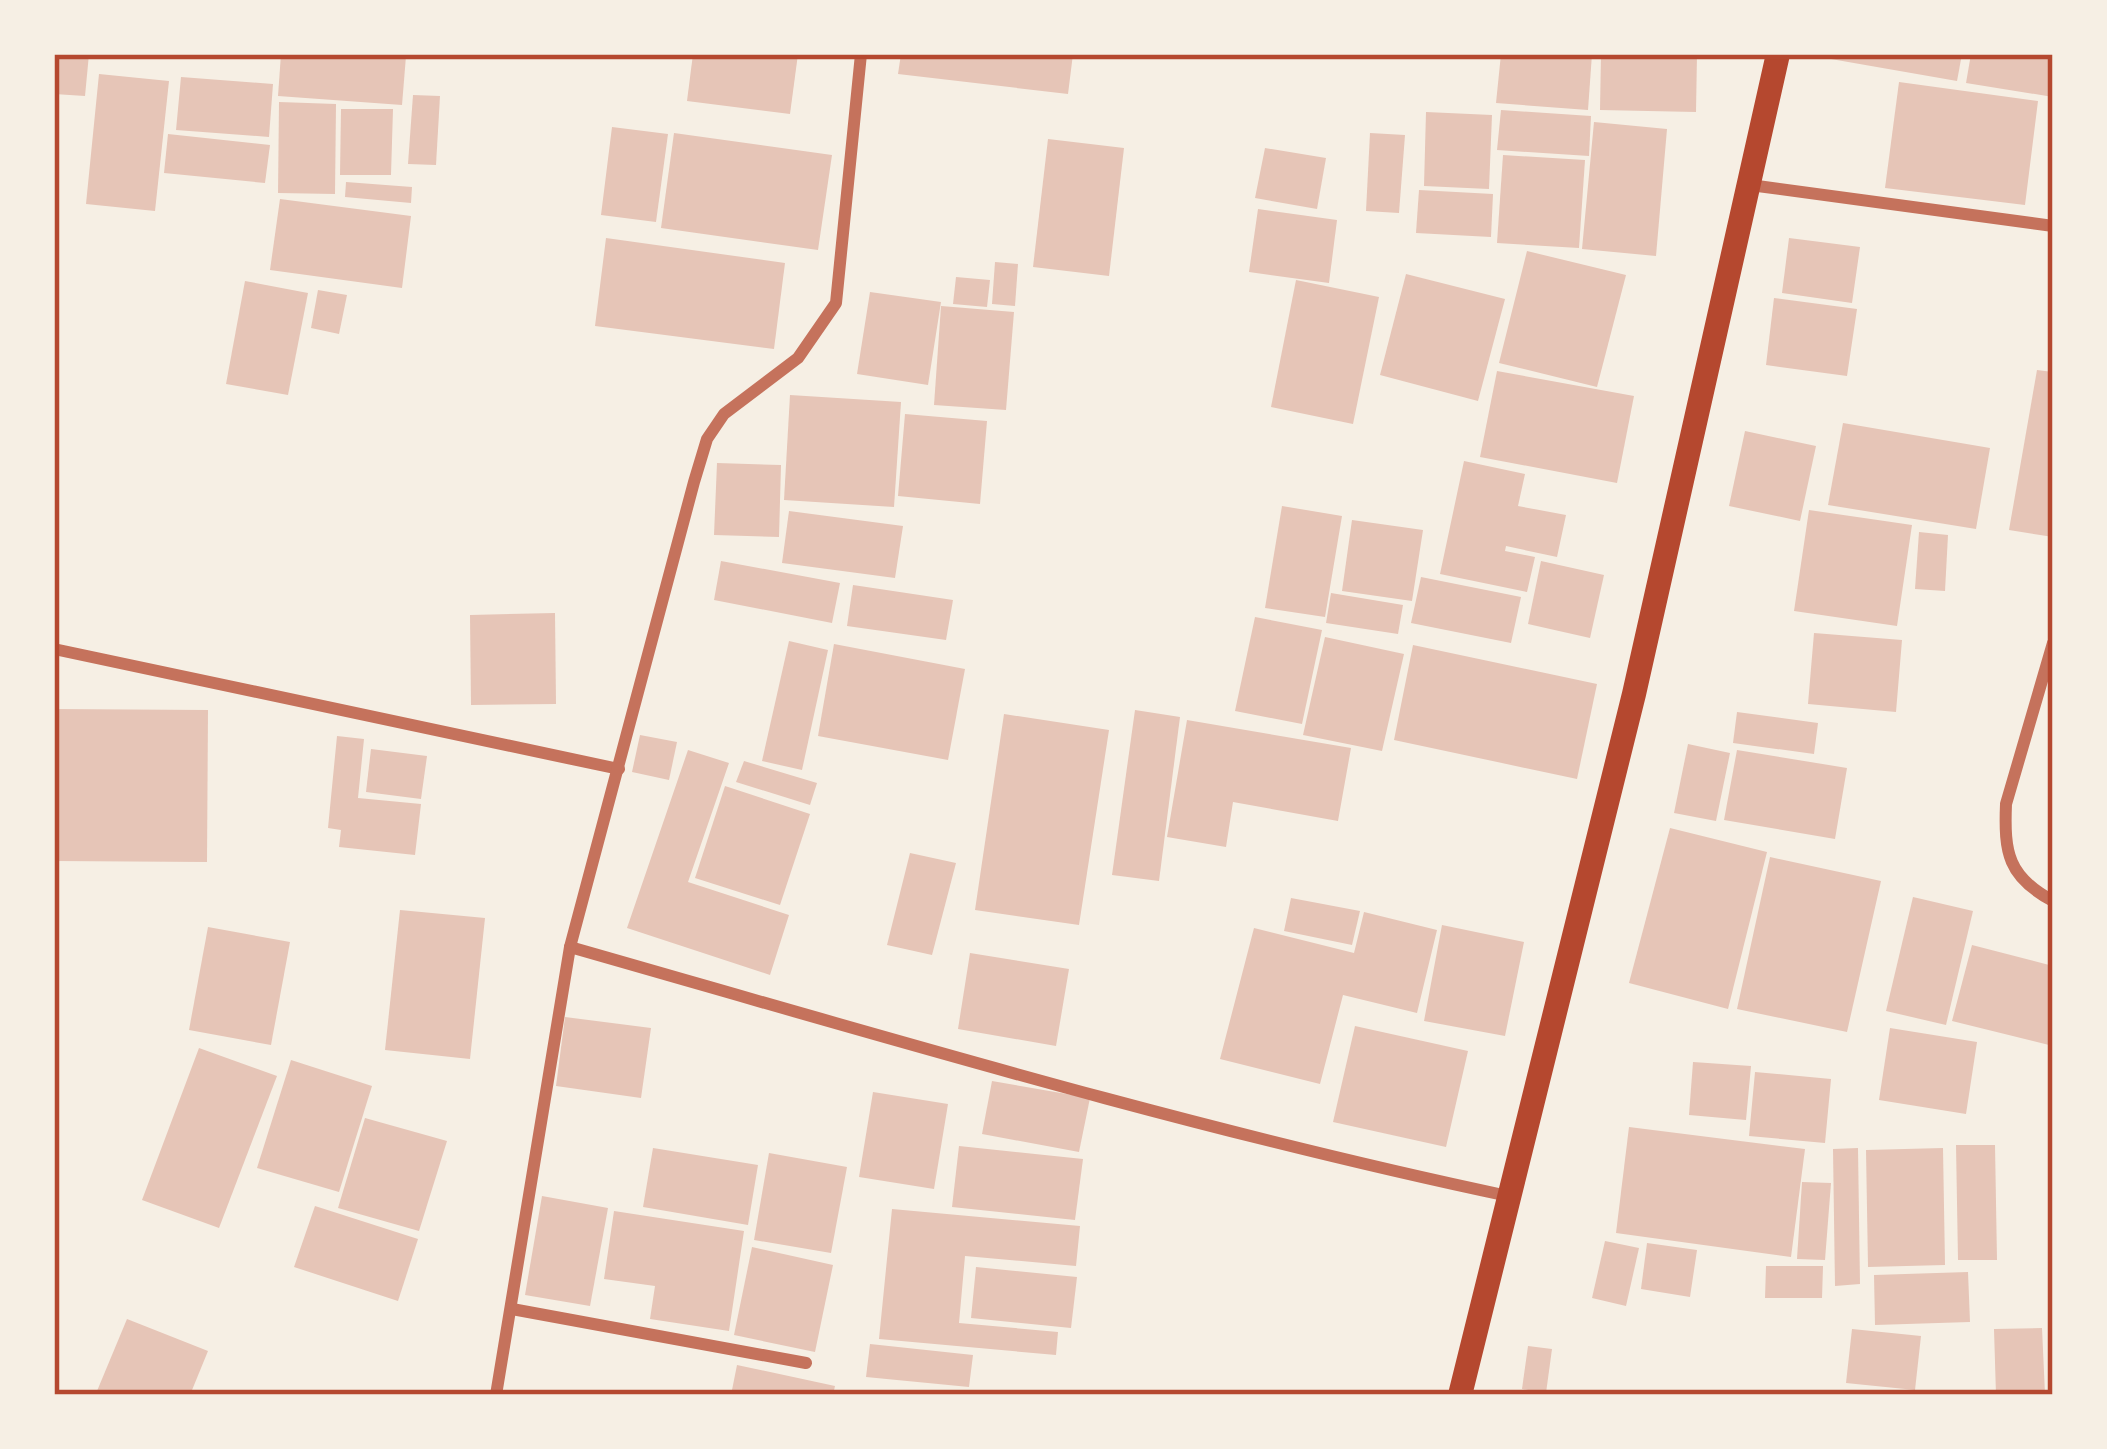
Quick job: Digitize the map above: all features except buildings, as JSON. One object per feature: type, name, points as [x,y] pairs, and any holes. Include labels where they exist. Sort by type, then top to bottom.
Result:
[{"type":"main road","points":[[1460,1395],[1634,694],[1778,54]]},
{"type":"street","points":[[496,1395],[570,947],[707,439],[724,414],[798,358],[836,303],[861,54]]},
{"type":"street","points":[[1750,185],[2053,226]]},
{"type":"street","points":[[2053,644],[2006,804],[2005,824],[2013,867],[2028,887],[2053,901]]},
{"type":"street","points":[[54,649],[619,769]]},
{"type":"street","points":[[570,947],[1332,1159],[1509,1196]]},
{"type":"street","points":[[512,1309],[806,1363]]}]
